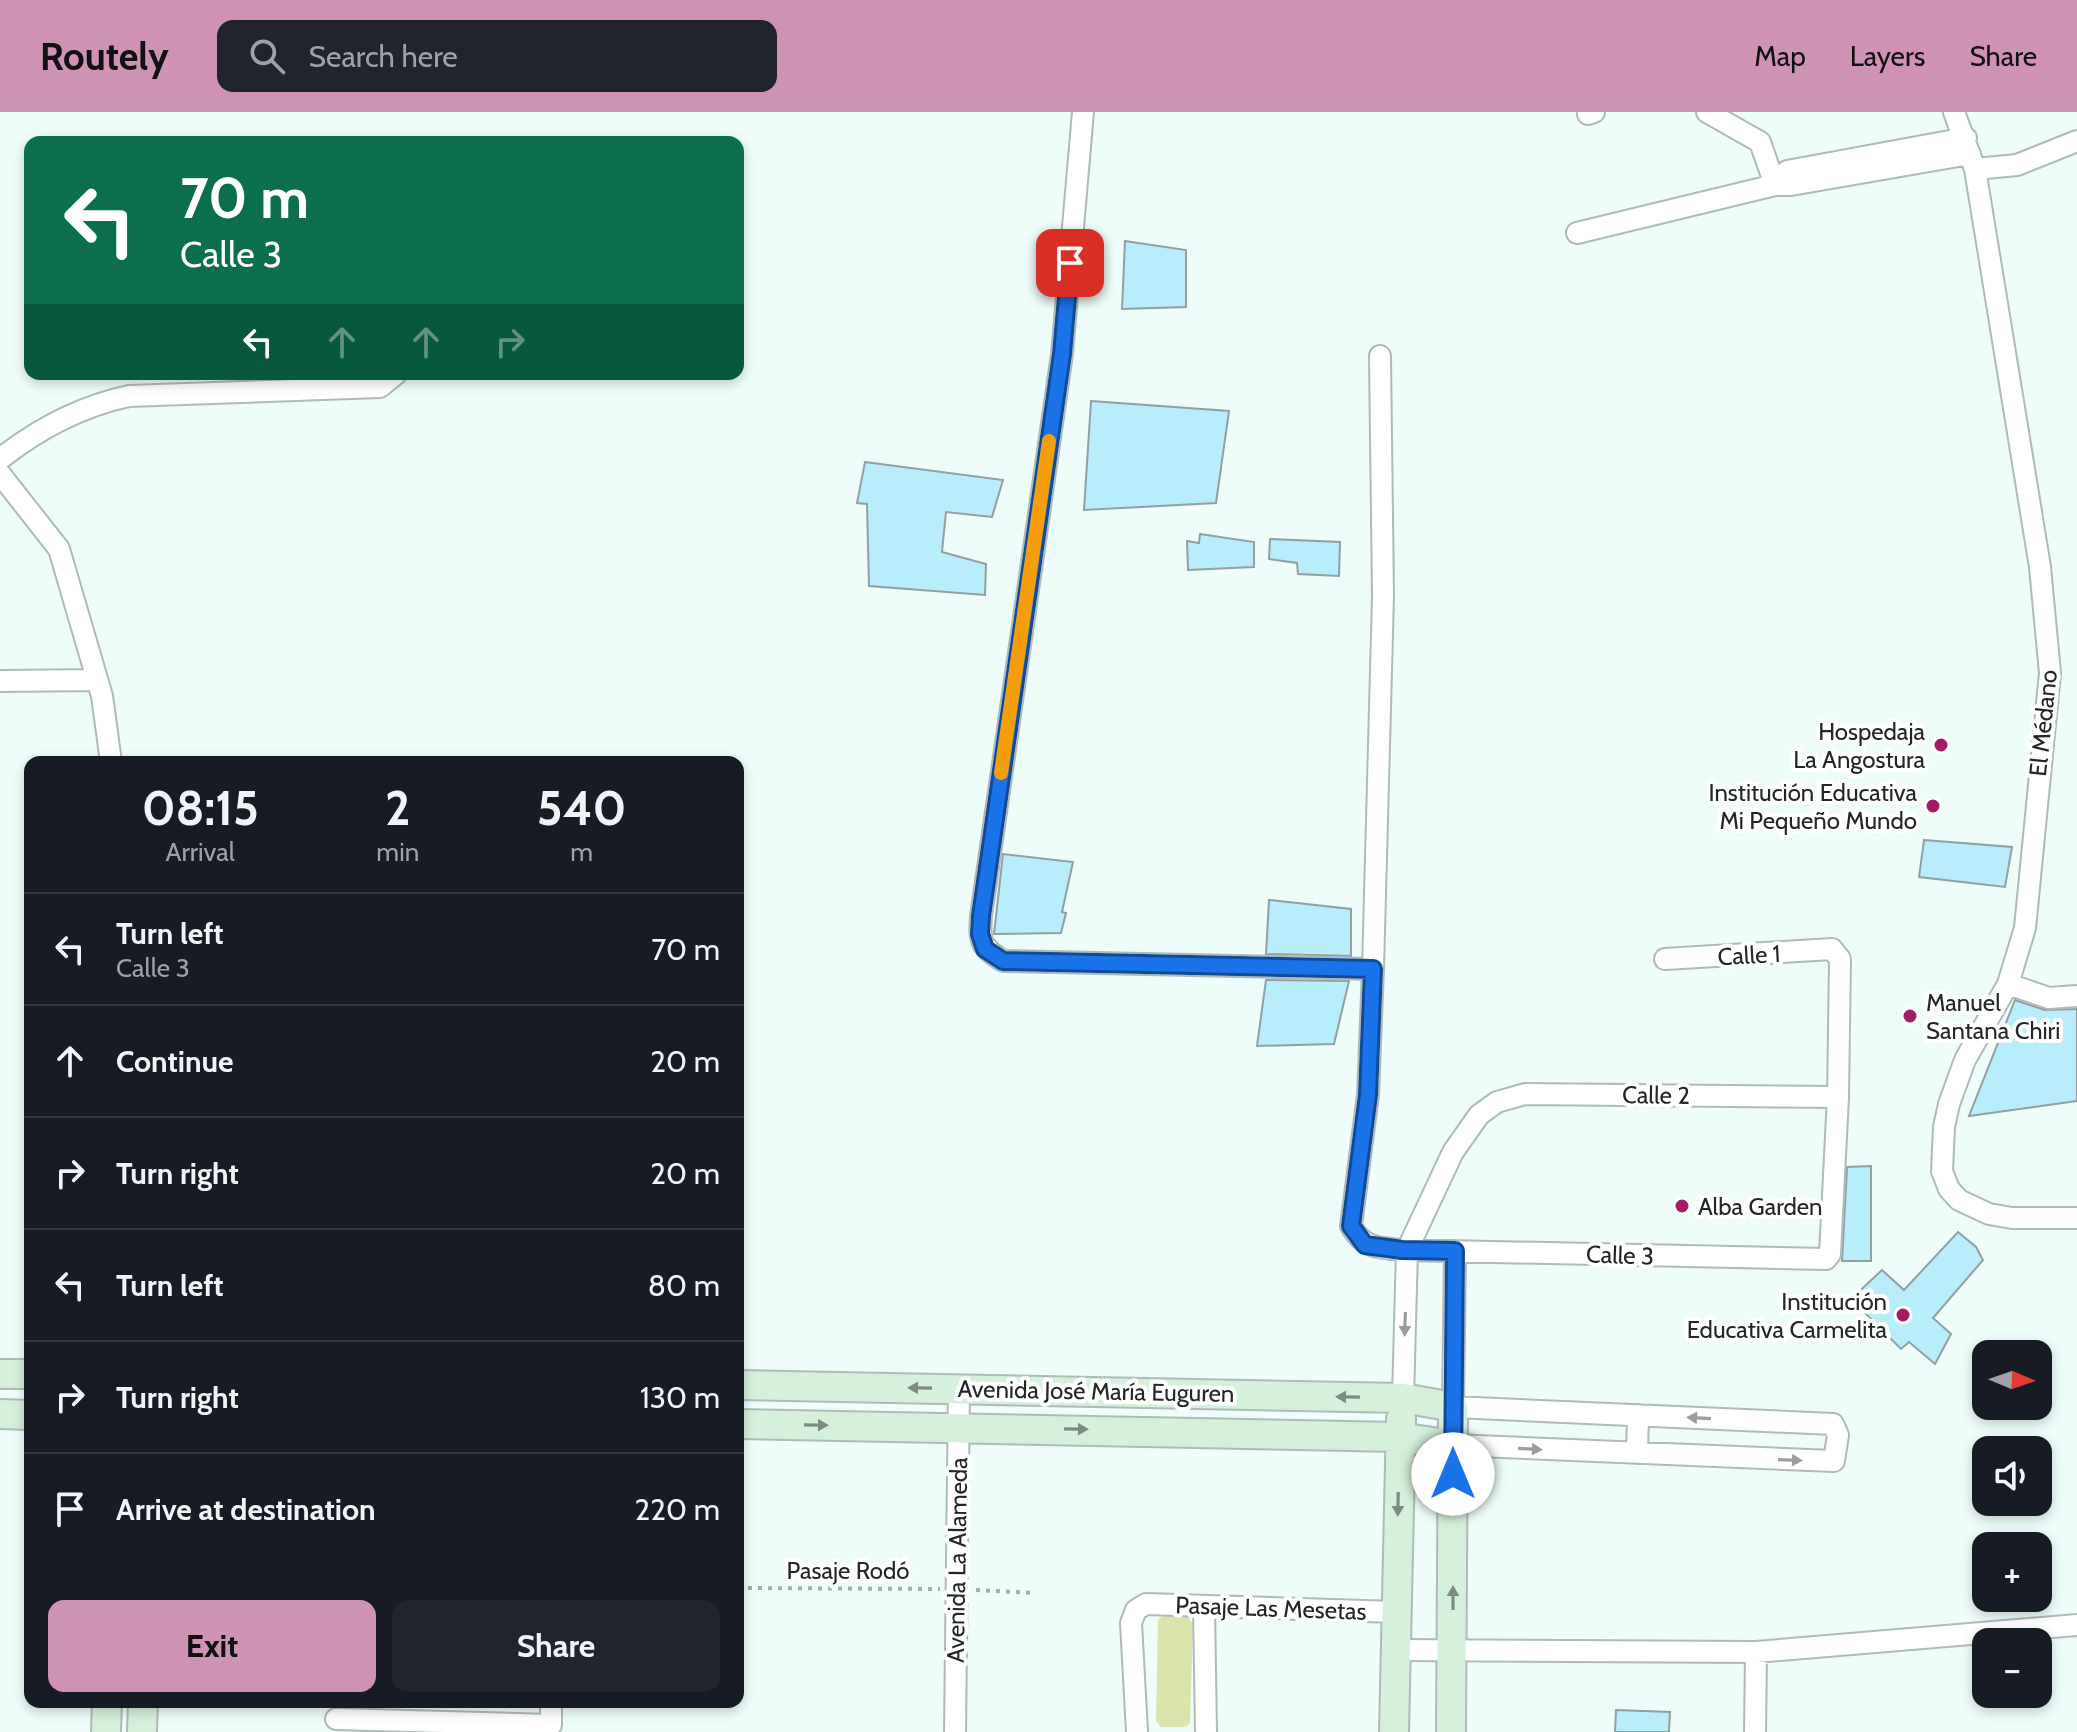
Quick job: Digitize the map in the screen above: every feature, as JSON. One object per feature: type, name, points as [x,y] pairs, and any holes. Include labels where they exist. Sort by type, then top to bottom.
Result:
[{"type":"street","points":[[1083,112],[1062,354],[981,916],[980,934],[985,949],[1003,961],[1373,969]]},
{"type":"street","points":[[1707,112],[1760,142],[1775,185]]},
{"type":"street","name":"El Médano","points":[[1954,112],[1971,154],[2049,638],[2047,710],[2037,784],[2025,928],[2008,984],[1965,1060],[1949,1104],[1944,1127],[1942,1171],[1949,1189],[1959,1200],[1989,1214],[2012,1218],[2077,1218]]},
{"type":"street","points":[[1577,233],[1775,185],[1791,185],[1971,154],[2017,165],[2077,141]]},
{"type":"street","name":"Calle 3","points":[[1380,356],[1383,596],[1373,969],[1368,1095],[1351,1226],[1365,1245],[1407,1250],[1826,1259],[1830,1254],[1838,1097]]},
{"type":"street","points":[[0,459],[19,445],[94,404],[129,396],[380,387],[389,380]]},
{"type":"street","points":[[0,474],[59,549],[97,680],[110,756]]},
{"type":"street","points":[[0,681],[97,680]]},
{"type":"street","name":"Calle 1","points":[[1665,959],[1759,956],[1832,949],[1840,959],[1838,1097]]},
{"type":"street","points":[[2008,984],[2049,998],[2077,996]]},
{"type":"street","name":"Calle 2","points":[[1407,1250],[1453,1152],[1479,1115],[1497,1102],[1525,1094],[1838,1097]]},
{"type":"street","points":[[1394,1732],[1399,1437],[1407,1250]]},
{"type":"street","points":[[1451,1732],[1455,1251]]},
{"type":"street","points":[[0,1374],[24,1374]]},
{"type":"street","name":"Avenida José María Euguren","points":[[744,1385],[1403,1398],[1453,1407]]},
{"type":"street","name":"Avenida La Alameda","points":[[955,1732],[959,1388]]},
{"type":"street","points":[[1453,1407],[1833,1424],[1838,1435],[1834,1461],[1453,1445]]},
{"type":"street","points":[[0,1414],[24,1415]]},
{"type":"street","points":[[1637,1453],[1638,1415]]},
{"type":"street","name":"Avenida José María Euguren","points":[[744,1424],[1399,1437],[1453,1445]]},
{"type":"street","name":"Pasaje Las Mesetas","points":[[1137,1732],[1131,1623],[1136,1610],[1146,1604],[1396,1612]]},
{"type":"street","points":[[1204,1607],[1206,1732]]},
{"type":"street","points":[[1395,1650],[1756,1652],[2077,1625]]},
{"type":"street","points":[[1755,1732],[1756,1652]]},
{"type":"street","points":[[106,1732],[107,1708]]},
{"type":"street","points":[[142,1732],[143,1708]]},
{"type":"street","points":[[335,1718],[551,1725],[551,1708]]},
{"type":"path","name":"Pasaje Rodó","points":[[744,1588],[957,1589]]},
{"type":"path","points":[[957,1589],[1036,1593]]},
{"type":"green space","points":[[1164,1614],[1186,1615],[1193,1624],[1190,1723],[1186,1727],[1161,1727],[1156,1721],[1158,1620]]},
{"type":"building","points":[[1125,241],[1186,250],[1186,307],[1122,309]]},
{"type":"building","points":[[1091,401],[1229,411],[1216,503],[1084,510]]},
{"type":"building","points":[[865,462],[1003,480],[992,517],[946,512],[942,552],[986,564],[985,595],[869,586],[867,504],[857,503]]},
{"type":"building","points":[[1200,534],[1254,542],[1254,567],[1188,570],[1187,541],[1199,543]]},
{"type":"building","points":[[1270,539],[1340,542],[1339,576],[1298,574],[1297,563],[1269,559]]},
{"type":"building","points":[[1924,840],[2012,847],[2005,887],[1919,877]]},
{"type":"building","points":[[1003,854],[1073,862],[1062,912],[1066,913],[1061,933],[994,934]]},
{"type":"building","points":[[1269,900],[1351,909],[1351,956],[1266,954]]},
{"type":"building","points":[[1266,980],[1349,981],[1334,1044],[1257,1046]]},
{"type":"building","points":[[2015,1000],[2045,1010],[2077,1009],[2077,1101],[1969,1116]]},
{"type":"building","points":[[1871,1166],[1871,1261],[1842,1261],[1847,1167]]},
{"type":"building","points":[[1958,1232],[1976,1247],[1983,1260],[1933,1318],[1951,1334],[1935,1364],[1909,1342],[1901,1349],[1851,1299],[1882,1270],[1904,1290]]},
{"type":"building","points":[[1616,1710],[1670,1712],[1669,1732],[1615,1732]]},
{"type":"slow traffic","points":[[1001,773],[1049,441]]},
{"type":"place","name":"Hospedaja La Angostura","points":[[1941,745]]},
{"type":"place","name":"Institución Educativa Mi Pequeño Mundo","points":[[1933,806]]},
{"type":"place","name":"Manuel Santana Chiri","points":[[1910,1016]]},
{"type":"place","name":"Alba Garden","points":[[1682,1206]]},
{"type":"place","name":"Institución Educativa Carmelita","points":[[1903,1315]]},
{"type":"route","points":[[1070,263],[1062,354],[980,934],[985,949],[1003,961],[1373,969],[1368,1095],[1351,1226],[1358,1240],[1365,1245],[1402,1250],[1455,1251],[1453,1474]]}]
